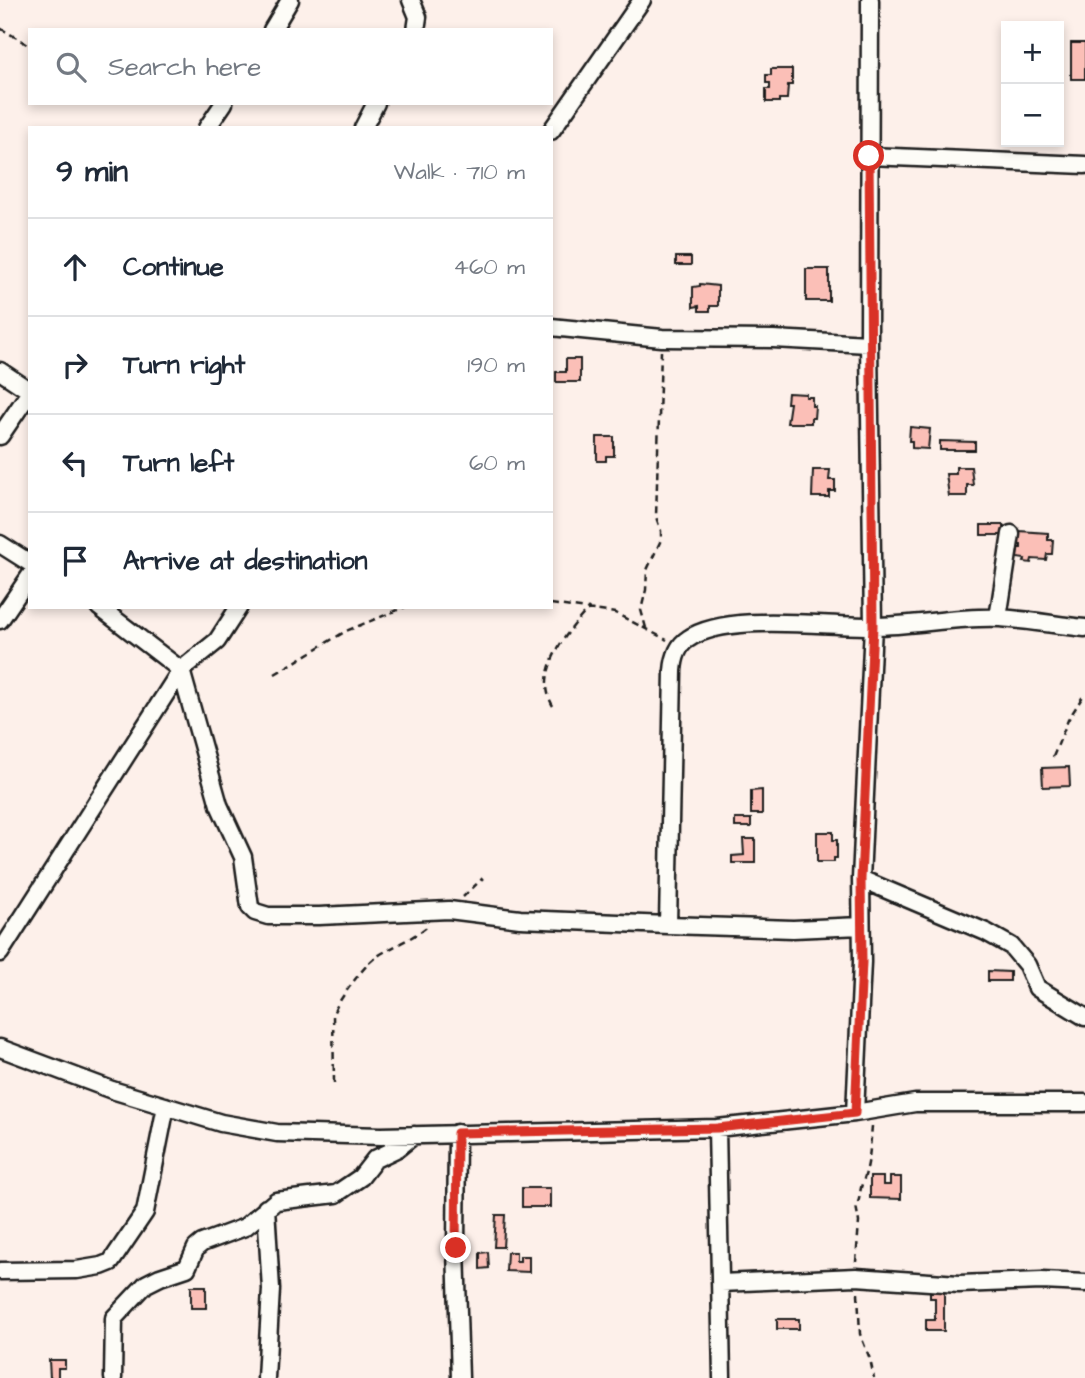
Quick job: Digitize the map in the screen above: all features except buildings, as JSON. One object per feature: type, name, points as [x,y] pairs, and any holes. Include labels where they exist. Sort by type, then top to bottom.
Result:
[{"type":"street","points":[[273,28],[290,0]]},
{"type":"street","points":[[411,0],[418,17],[416,28]]},
{"type":"street","points":[[553,128],[642,0]]},
{"type":"street","points":[[855,1113],[862,962],[861,879],[873,626],[869,344],[870,0]]},
{"type":"street","points":[[208,126],[223,105]]},
{"type":"street","points":[[364,126],[375,105]]},
{"type":"street","points":[[869,156],[1085,165]]},
{"type":"street","points":[[553,327],[662,338],[773,339],[869,344]]},
{"type":"street","points":[[0,370],[28,390]]},
{"type":"street","points":[[0,436],[28,394]]},
{"type":"street","points":[[998,618],[1011,534]]},
{"type":"street","points":[[0,544],[28,562]]},
{"type":"street","points":[[0,620],[28,579]]},
{"type":"street","points":[[102,609],[181,670],[219,805],[241,850],[252,910],[268,916],[449,910],[520,919],[668,925],[793,929],[861,926]]},
{"type":"street","points":[[0,953],[181,670],[217,641],[238,609]]},
{"type":"street","points":[[668,925],[673,671],[674,657],[688,638],[742,624],[873,626],[998,618],[1085,628]]},
{"type":"street","points":[[861,879],[986,932],[1011,946],[1027,965],[1037,988],[1085,1017]]},
{"type":"street","points":[[0,1048],[112,1090],[222,1123],[277,1133],[414,1135],[717,1128],[855,1113],[915,1102],[1085,1102]]},
{"type":"street","points":[[0,1271],[77,1270],[111,1262],[145,1212],[166,1106]]},
{"type":"street","points":[[717,1128],[722,1378]]},
{"type":"street","points":[[457,1133],[456,1248],[460,1378]]},
{"type":"street","points":[[113,1378],[113,1320],[146,1284],[187,1268],[196,1248],[202,1243],[244,1227],[280,1199],[336,1194],[361,1177],[375,1158],[398,1148],[414,1135]]},
{"type":"street","points":[[266,1208],[271,1289],[266,1378]]},
{"type":"street","points":[[721,1283],[856,1277],[959,1284],[1042,1281],[1085,1283]]},
{"type":"path","points":[[0,28],[28,45]]},
{"type":"path","points":[[646,628],[641,610],[647,570],[661,540],[656,510],[662,338]]},
{"type":"path","points":[[553,604],[615,613],[679,647]]},
{"type":"path","points":[[553,706],[548,693],[552,659],[589,608]]},
{"type":"path","points":[[275,674],[346,631],[400,609]]},
{"type":"path","points":[[1053,757],[1068,720],[1085,693]]},
{"type":"path","points":[[449,910],[483,878]]},
{"type":"path","points":[[334,1083],[333,1014],[337,1005],[375,958],[429,926]]},
{"type":"path","points":[[873,1108],[867,1174],[861,1199],[856,1206],[859,1222],[856,1277],[860,1334],[874,1378]]},
{"type":"route","points":[[456,1248],[457,1133],[717,1128],[855,1113],[862,962],[861,879],[873,626],[869,156]]}]
